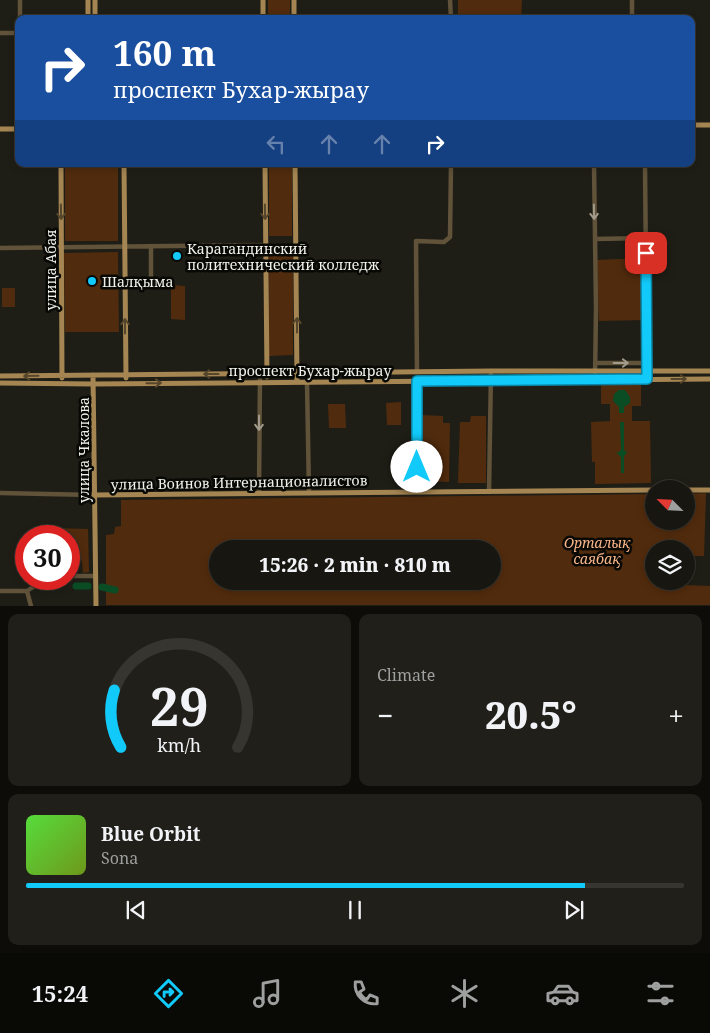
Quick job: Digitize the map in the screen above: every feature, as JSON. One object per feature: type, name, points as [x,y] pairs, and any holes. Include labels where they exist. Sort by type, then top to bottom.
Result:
[{"type":"main road","points":[[88,0],[88,15]]},
{"type":"main road","points":[[95,0],[95,15]]},
{"type":"main road","points":[[263,0],[263,15]]},
{"type":"main road","points":[[294,0],[294,15]]},
{"type":"main road","points":[[695,125],[710,125]]},
{"type":"main road","points":[[0,129],[15,129]]},
{"type":"main road","name":"улица Абая","points":[[61,167],[62,384]]},
{"type":"main road","points":[[124,167],[126,384]]},
{"type":"main road","points":[[265,167],[268,382]]},
{"type":"main road","points":[[296,167],[297,382]]},
{"type":"main road","name":"проспект Бухар-жырау","points":[[0,376],[710,370]]},
{"type":"main road","name":"улица Чкалова","points":[[93,376],[96,606]]},
{"type":"main road","name":"проспект Бухар-жырау","points":[[0,383],[126,384],[490,379],[710,379]]},
{"type":"main road","name":"улица Воинов Интернационалистов","points":[[94,495],[645,490]]},
{"type":"main road","points":[[695,490],[710,490]]},
{"type":"street","points":[[20,0],[20,15]]},
{"type":"street","points":[[450,0],[450,15]]},
{"type":"street","points":[[632,0],[632,15]]},
{"type":"street","points":[[0,33],[15,33]]},
{"type":"street","points":[[417,372],[416,241],[444,242],[450,236],[451,167]]},
{"type":"street","points":[[594,167],[595,379]]},
{"type":"street","points":[[645,167],[647,379]]},
{"type":"street","points":[[595,239],[646,238]]},
{"type":"street","points":[[0,248],[266,245]]},
{"type":"street","points":[[151,246],[151,278]]},
{"type":"street","points":[[595,363],[647,363]]},
{"type":"street","points":[[489,492],[491,371]]},
{"type":"street","points":[[259,494],[260,374]]},
{"type":"street","points":[[417,381],[417,482]]},
{"type":"street","points":[[307,382],[309,493]]},
{"type":"street","points":[[0,494],[94,495]]},
{"type":"street","points":[[80,576],[96,576]]},
{"type":"street","points":[[0,591],[27,591],[31,606]]},
{"type":"green space","points":[[268,0],[290,0],[290,15],[268,15]]},
{"type":"green space","points":[[458,0],[522,0],[521,15],[458,15]]},
{"type":"green space","points":[[65,167],[118,167],[118,241],[65,241]]},
{"type":"green space","points":[[269,167],[292,167],[292,236],[269,236]]},
{"type":"green space","points":[[269,248],[293,248],[293,355],[269,356]]},
{"type":"green space","points":[[118,252],[119,332],[65,332],[64,253]]},
{"type":"green space","points":[[643,258],[643,320],[599,321],[597,260]]},
{"type":"green space","points":[[171,285],[185,286],[185,320],[171,319]]},
{"type":"green space","points":[[2,288],[15,288],[15,307],[2,307]]},
{"type":"green space","points":[[641,383],[641,406],[632,406],[632,421],[650,421],[651,480],[645,480],[645,483],[595,484],[595,462],[592,462],[591,422],[610,421],[610,404],[601,404],[601,384]]},
{"type":"green space","points":[[401,402],[401,425],[387,425],[386,403]]},
{"type":"green space","points":[[328,404],[345,404],[346,428],[329,428]]},
{"type":"green space","points":[[422,415],[443,416],[443,423],[450,423],[449,482],[421,481]]},
{"type":"green space","points":[[471,416],[486,416],[486,483],[458,483],[460,422],[470,422]]},
{"type":"green space","name":"Орталық саябақ","points":[[706,493],[704,556],[695,556],[695,540],[645,540],[645,590],[695,590],[695,585],[710,586],[710,605],[106,605],[106,535],[114,534],[115,527],[121,526],[121,500],[645,494],[645,530],[695,530],[695,494]]},
{"type":"green space","points":[[80,529],[88,529],[89,572],[83,573],[82,561],[80,560]]},
{"type":"shaded area","points":[[619,390],[625,390],[630,397],[630,403],[624,407],[624,413],[619,413],[619,407],[613,401],[614,394]]},
{"type":"shaded area","points":[[620,422],[624,422],[624,450],[628,453],[624,457],[624,473],[621,473],[621,457],[616,454],[621,450]]},
{"type":"waterway","points":[[80,586],[88,586]]},
{"type":"waterway","points":[[102,587],[115,590]]},
{"type":"place","name":"Карагандинский политехнический колледж","points":[[177,256]]},
{"type":"place","name":"Шалқыма","points":[[92,281]]},
{"type":"route","points":[[417,467],[417,381],[647,379],[648,312],[646,253]]}]
